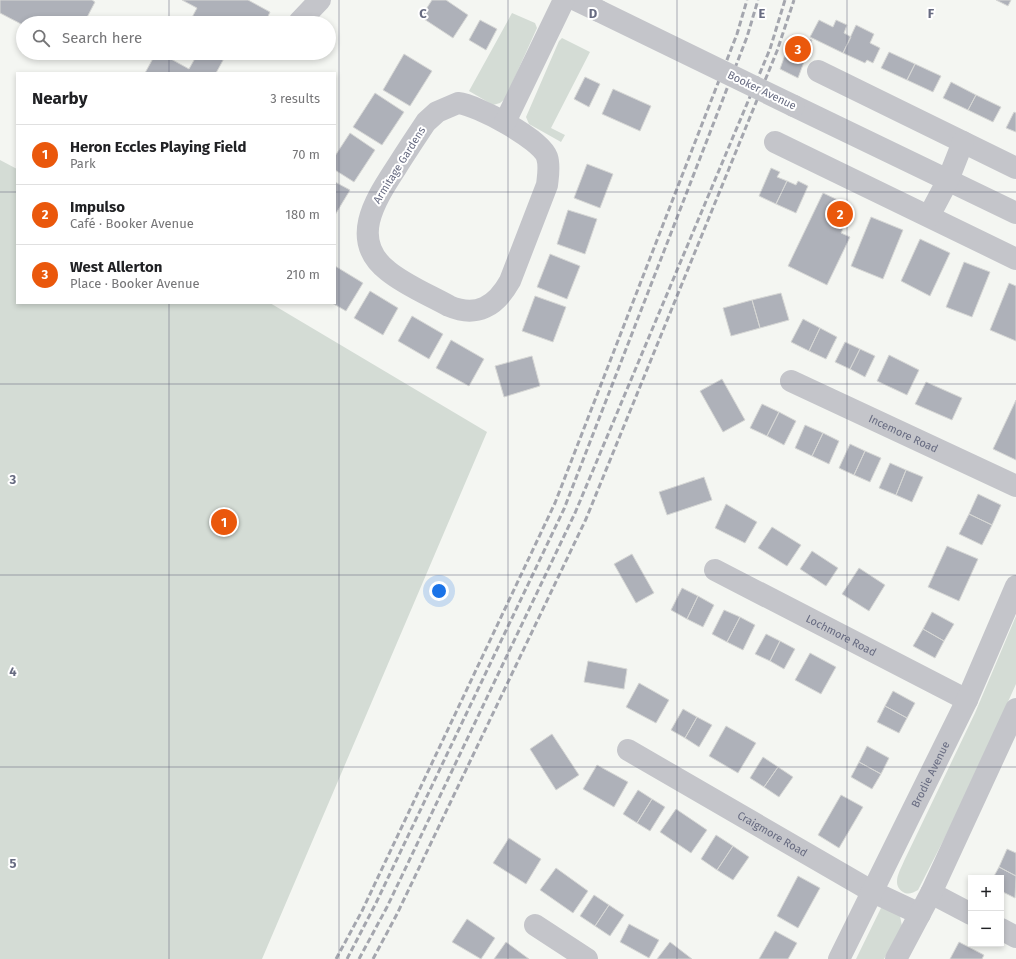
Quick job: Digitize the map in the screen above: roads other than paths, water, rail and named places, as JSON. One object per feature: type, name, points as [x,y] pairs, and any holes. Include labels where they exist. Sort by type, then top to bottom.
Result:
[{"type":"street","points":[[305,16],[320,0]]},
{"type":"street","points":[[505,122],[564,0]]},
{"type":"street","name":"Booker Avenue","points":[[576,0],[1016,213]]},
{"type":"street","points":[[818,71],[1016,168]]},
{"type":"street","name":"Armitage Gardens","points":[[458,103],[468,104],[505,122],[530,139],[547,156],[549,171],[547,184],[510,281],[502,294],[493,304],[481,309],[471,312],[459,310],[388,271],[381,265],[370,246],[368,234],[369,216],[381,192],[426,122],[437,112],[458,103]]},
{"type":"street","points":[[775,142],[1016,259]]},
{"type":"street","points":[[930,216],[948,180],[963,142]]},
{"type":"street","name":"Incemore Road","points":[[791,381],[1016,486]]},
{"type":"street","name":"Lochmore Road","points":[[715,570],[967,700]]},
{"type":"street","name":"Brodie Avenue","points":[[839,959],[967,700],[1016,586]]},
{"type":"street","points":[[896,959],[931,893],[1016,709]]},
{"type":"street","name":"Craigmore Road","points":[[628,750],[873,892],[920,914]]},
{"type":"street","points":[[931,893],[968,912]]},
{"type":"street","points":[[535,924],[587,959]]},
{"type":"street","points":[[1004,931],[1016,937]]},
{"type":"railway","points":[[336,959],[362,911],[555,503],[737,34],[747,0]]},
{"type":"railway","points":[[347,959],[376,903],[564,509],[747,37],[758,0]]},
{"type":"railway","points":[[359,959],[387,907],[575,513],[770,49],[785,0]]},
{"type":"railway","points":[[373,959],[397,914],[586,519],[777,51],[794,0]]},
{"type":"place","name":"West Allerton","points":[[798,49]]},
{"type":"place","name":"Impulso","points":[[840,214]]},
{"type":"place","name":"Heron Eccles Playing Field","points":[[224,522]]}]
